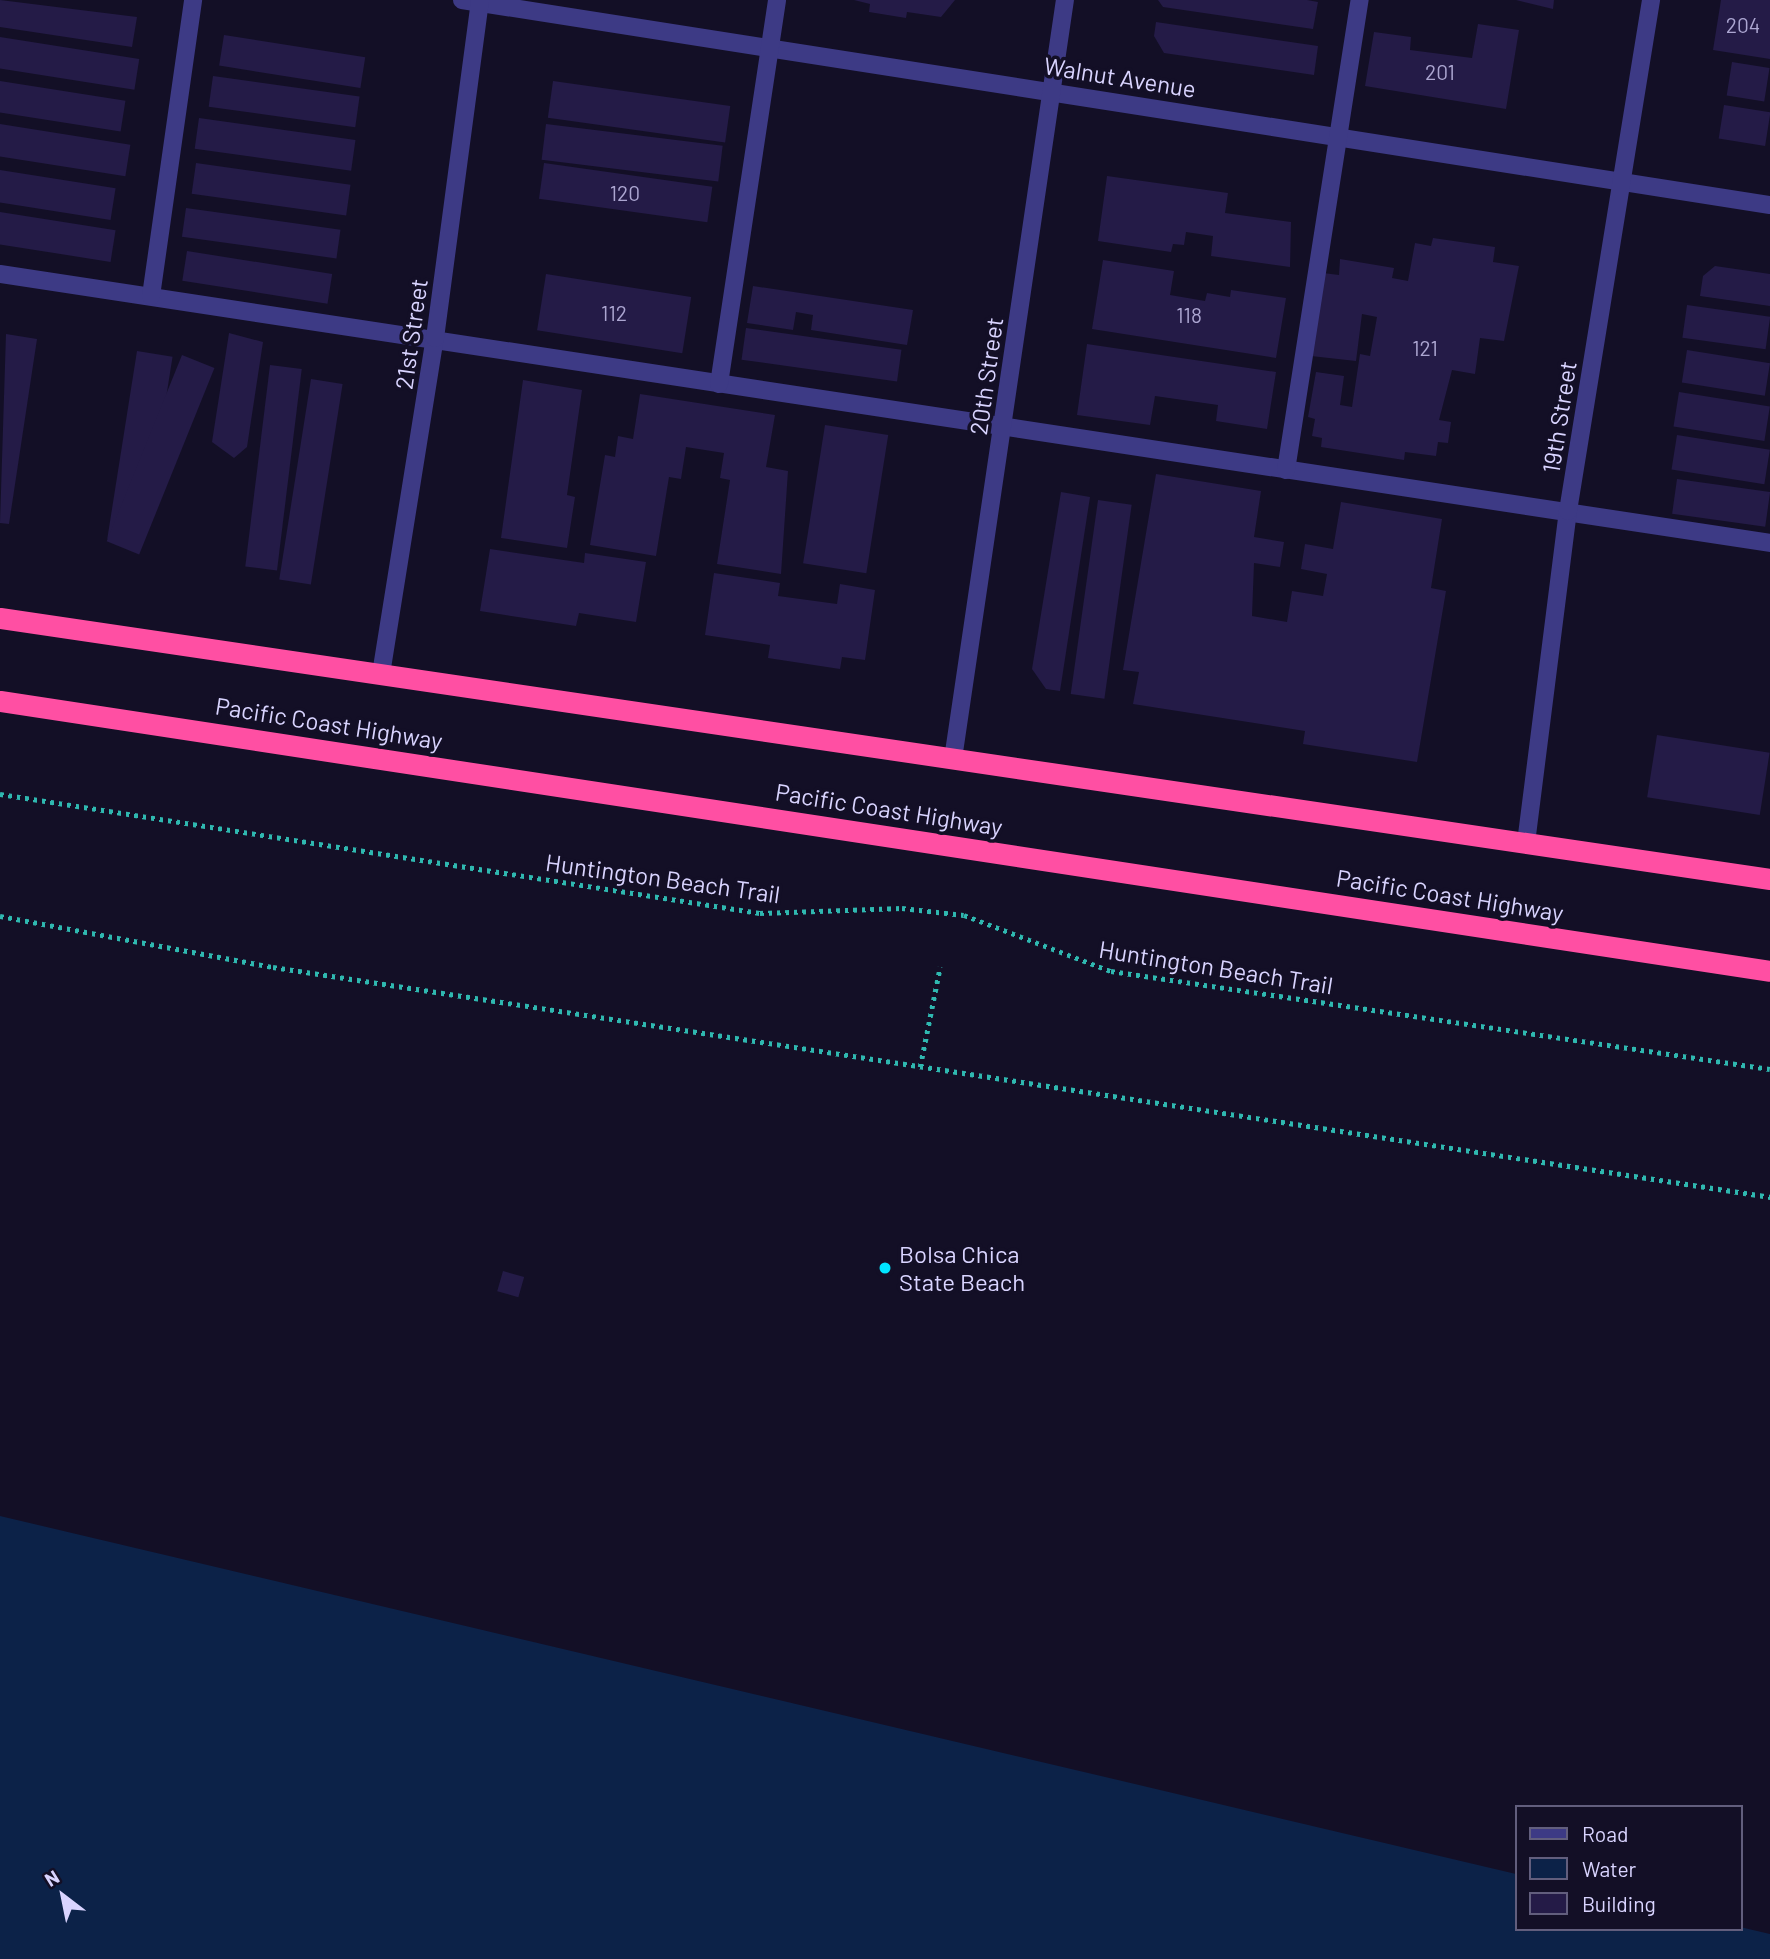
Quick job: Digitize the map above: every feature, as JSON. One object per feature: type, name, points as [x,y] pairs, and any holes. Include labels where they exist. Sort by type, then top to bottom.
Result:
[{"type":"highway","points":[[0,618],[1770,879]]},
{"type":"highway","name":"Pacific Coast Highway","points":[[0,701],[1770,971]]},
{"type":"street","points":[[151,296],[193,0]]},
{"type":"street","points":[[719,384],[777,0]]},
{"type":"street","name":"20th Street","points":[[953,759],[1065,0]]},
{"type":"street","points":[[1286,470],[1360,0]]},
{"type":"street","name":"19th Street","points":[[1526,843],[1568,511],[1651,0]]},
{"type":"street","name":"Walnut Avenue","points":[[474,1],[1770,205]]},
{"type":"street","name":"21st Street","points":[[381,674],[436,338],[474,1]]},
{"type":"street","points":[[0,274],[436,338],[719,384],[1770,543]]},
{"type":"path","name":"Huntington Beach Trail","points":[[0,794],[760,914],[902,908],[964,915],[1111,971],[1770,1069]]},
{"type":"path","points":[[0,916],[273,967],[1770,1198]]},
{"type":"path","points":[[920,1066],[940,967]]},
{"type":"water","points":[[0,1516],[1514,1874],[1514,1931],[1742,1931],[1742,1927],[1770,1934],[1770,1959],[0,1959]]},
{"type":"building","points":[[0,0],[137,17],[132,47],[0,27]]},
{"type":"building","points":[[854,0],[955,0],[941,17],[907,12],[906,18],[869,12],[870,4]]},
{"type":"building","points":[[1158,0],[1318,2],[1313,29],[1163,7]]},
{"type":"building","points":[[1516,0],[1554,0],[1553,9]]},
{"type":"building","points":[[1721,0],[1770,0],[1770,59],[1713,50]]},
{"type":"building","points":[[1156,22],[1318,46],[1314,75],[1164,53],[1154,36]]},
{"type":"building","points":[[1478,24],[1519,30],[1506,109],[1365,86],[1374,32],[1411,37],[1410,50],[1472,58]]},
{"type":"building","points":[[224,35],[365,57],[360,88],[219,66]]},
{"type":"building","points":[[0,37],[139,59],[134,90],[0,68]]},
{"type":"building","points":[[1732,62],[1770,68],[1764,102],[1727,96]]},
{"type":"building","points":[[213,76],[360,97],[355,127],[209,107]]},
{"type":"building","points":[[0,81],[125,101],[121,131],[0,112]]},
{"type":"building","points":[[553,81],[730,106],[725,143],[548,118]]},
{"type":"building","points":[[1724,105],[1770,112],[1765,146],[1719,139]]},
{"type":"building","points":[[199,118],[355,140],[351,171],[195,149]]},
{"type":"building","points":[[0,124],[130,145],[125,176],[0,156]]},
{"type":"building","points":[[546,124],[723,146],[718,181],[542,160]]},
{"type":"building","points":[[196,163],[350,185],[346,215],[192,194]]},
{"type":"building","points":[[544,163],[712,187],[707,222],[539,199]]},
{"type":"building","points":[[0,170],[116,188],[111,220],[0,202]]},
{"type":"building","points":[[1107,176],[1228,193],[1225,213],[1291,222],[1290,267],[1211,256],[1213,236],[1186,232],[1184,245],[1173,244],[1171,252],[1098,241]]},
{"type":"building","points":[[186,208],[340,230],[336,258],[182,237]]},
{"type":"building","points":[[0,212],[116,230],[111,262],[0,244]]},
{"type":"building","points":[[1433,238],[1495,247],[1493,262],[1519,266],[1504,341],[1480,338],[1475,374],[1452,370],[1439,420],[1451,422],[1448,443],[1438,442],[1436,456],[1405,452],[1404,460],[1321,447],[1322,438],[1312,436],[1315,419],[1308,417],[1316,372],[1344,376],[1340,405],[1352,407],[1360,354],[1370,356],[1377,317],[1362,314],[1356,361],[1311,356],[1323,273],[1339,275],[1340,259],[1394,268],[1392,278],[1408,281],[1415,243],[1431,246]]},
{"type":"building","points":[[187,251],[332,274],[327,304],[182,281]]},
{"type":"building","points":[[1103,260],[1174,271],[1170,295],[1205,301],[1207,293],[1230,297],[1231,290],[1286,298],[1276,358],[1092,329]]},
{"type":"building","points":[[1715,266],[1770,274],[1770,306],[1700,296],[1703,276]]},
{"type":"building","points":[[546,274],[691,297],[682,353],[537,330]]},
{"type":"building","points":[[753,286],[913,310],[907,345],[811,330],[813,315],[796,312],[793,330],[747,323]]},
{"type":"building","points":[[1687,305],[1770,317],[1766,349],[1682,338]]},
{"type":"building","points":[[746,328],[901,350],[897,382],[742,360]]},
{"type":"building","points":[[229,333],[263,342],[247,447],[234,458],[212,442]]},
{"type":"building","points":[[6,334],[37,339],[9,524],[0,523]]},
{"type":"building","points":[[1087,344],[1276,372],[1267,429],[1216,421],[1218,405],[1155,396],[1150,425],[1077,415]]},
{"type":"building","points":[[1687,350],[1770,363],[1765,396],[1682,383]]},
{"type":"building","points":[[137,351],[173,357],[143,544],[107,539]]},
{"type":"building","points":[[182,355],[214,368],[139,554],[107,541]]},
{"type":"building","points":[[270,365],[302,369],[277,570],[245,566]]},
{"type":"building","points":[[311,379],[343,384],[311,585],[279,580]]},
{"type":"building","points":[[523,380],[582,390],[567,495],[575,497],[567,548],[501,538]]},
{"type":"building","points":[[1679,392],[1770,406],[1764,441],[1674,427]]},
{"type":"building","points":[[640,394],[775,415],[766,467],[788,471],[781,574],[717,564],[730,480],[720,478],[724,453],[686,447],[681,479],[669,477],[656,556],[590,545],[605,455],[615,457],[618,436],[633,439]]},
{"type":"building","points":[[825,425],[888,435],[866,573],[803,563]]},
{"type":"building","points":[[1677,435],[1770,450],[1764,484],[1672,470]]},
{"type":"building","points":[[1156,474],[1261,491],[1254,537],[1284,542],[1280,567],[1254,563],[1252,616],[1287,622],[1292,591],[1323,596],[1327,574],[1301,569],[1305,544],[1333,549],[1341,502],[1442,519],[1431,588],[1446,591],[1417,762],[1303,744],[1305,731],[1133,704],[1139,672],[1123,670]]},
{"type":"building","points":[[1677,479],[1770,492],[1765,527],[1672,514]]},
{"type":"building","points":[[1061,492],[1090,497],[1060,691],[1046,689],[1032,669]]},
{"type":"building","points":[[1098,500],[1132,505],[1104,699],[1071,694]]},
{"type":"building","points":[[490,549],[584,563],[585,553],[646,562],[636,622],[579,613],[576,626],[480,611]]},
{"type":"building","points":[[714,573],[780,583],[778,596],[837,604],[840,584],[875,590],[865,660],[842,657],[840,669],[768,658],[770,645],[705,635]]},
{"type":"building","points":[[1657,735],[1770,753],[1760,815],[1647,797]]},
{"type":"building","points":[[503,1271],[524,1277],[518,1297],[497,1291]]},
{"type":"place","name":"Bolsa Chica State Beach","points":[[885,1268]]}]
